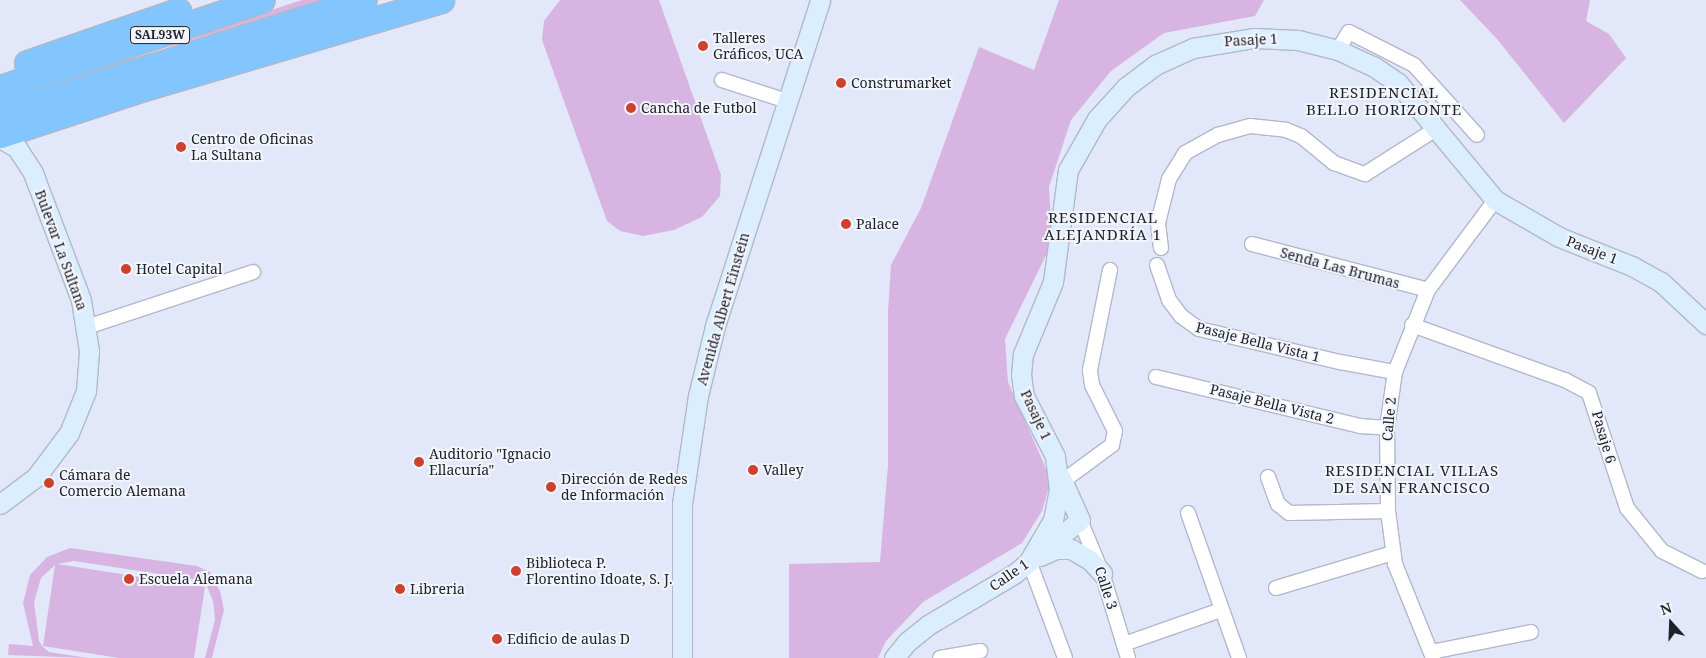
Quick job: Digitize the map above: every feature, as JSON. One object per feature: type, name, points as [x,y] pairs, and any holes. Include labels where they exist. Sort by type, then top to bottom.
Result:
[{"type":"highway","points":[[0,72],[212,0]]},
{"type":"highway","name":"SAL93W","points":[[0,88],[73,79],[257,34],[364,0]]},
{"type":"highway","points":[[0,137],[39,122],[144,88],[441,0]]},
{"type":"highway","points":[[116,33],[184,14],[256,2]]},
{"type":"highway","name":"SAL93W","points":[[0,114],[73,79],[256,2]]},
{"type":"highway","points":[[144,88],[257,34]]},
{"type":"street","name":"Avenida Albert Einstein","points":[[682,658],[682,512],[692,429],[715,326],[820,0]]},
{"type":"street","points":[[1338,50],[1349,32],[1414,65],[1476,135]]},
{"type":"street","name":"Pasaje 1","points":[[1061,477],[1046,436],[1024,396],[1022,361],[1025,342],[1053,282],[1068,170],[1093,124],[1116,97],[1146,71],[1173,56],[1203,44],[1277,38],[1338,50],[1373,66],[1398,83],[1494,200],[1559,237],[1632,266],[1661,282],[1706,324]]},
{"type":"street","points":[[722,80],[787,101]]},
{"type":"street","name":"Bulevar La Sultana","points":[[33,173],[30,142],[33,128],[39,122]]},
{"type":"street","points":[[1161,248],[1158,223],[1169,179],[1185,153],[1218,134],[1250,126],[1286,130],[1301,136],[1334,163],[1365,174],[1436,129]]},
{"type":"street","name":"Bulevar La Sultana","points":[[0,137],[17,148],[33,173],[76,285],[87,327],[86,391],[70,433],[36,477],[0,504]]},
{"type":"street","name":"Calle 2","points":[[1432,655],[1393,553],[1388,511],[1387,428],[1394,372],[1428,290],[1494,200]]},
{"type":"street","name":"Senda Las Brumas","points":[[1252,244],[1428,290]]},
{"type":"street","name":"Pasaje Bella Vista 1","points":[[1157,265],[1169,300],[1181,316],[1199,329],[1340,362],[1394,372]]},
{"type":"street","points":[[1029,561],[1054,520],[1061,477],[1112,445],[1115,431],[1092,385],[1090,370],[1110,270]]},
{"type":"street","points":[[87,327],[253,272]]},
{"type":"street","name":"Pasaje 6","points":[[1412,325],[1565,380],[1588,393],[1627,508],[1662,551],[1702,571]]},
{"type":"street","name":"Pasaje Bella Vista 2","points":[[1156,377],[1360,426],[1387,428]]},
{"type":"street","points":[[1061,477],[1080,520]]},
{"type":"street","points":[[1268,477],[1278,504],[1289,513],[1388,511]]},
{"type":"street","points":[[1188,513],[1239,658]]},
{"type":"street","name":"Calle 1","points":[[894,658],[907,642],[928,625],[1014,574],[1080,520]]},
{"type":"street","name":"Calle 3","points":[[1080,520],[1102,573],[1126,651]]},
{"type":"street","points":[[1029,561],[1056,549],[1070,550],[1090,560],[1102,573]]},
{"type":"street","points":[[1276,588],[1393,553]]},
{"type":"street","points":[[1029,561],[1065,658]]},
{"type":"street","points":[[1126,651],[1221,610]]},
{"type":"street","points":[[1432,655],[1531,632]]},
{"type":"street","points":[[940,658],[980,651]]},
{"type":"shaded area","points":[[302,0],[327,0],[113,63],[114,62]]},
{"type":"shaded area","name":"Cancha de Futbol","points":[[560,0],[659,0],[721,175],[720,196],[702,217],[674,230],[643,236],[620,231],[607,221],[542,40],[544,21]]},
{"type":"shaded area","points":[[1059,0],[1264,0],[1255,16],[1164,33],[1111,71],[1071,120],[1049,187],[1052,243],[1005,339],[1008,382],[1051,480],[1042,511],[1022,543],[923,602],[886,641],[878,658],[789,658],[789,564],[880,562],[888,465],[888,311],[891,265],[921,208],[979,47],[1034,70]]},
{"type":"shaded area","points":[[1460,0],[1590,0],[1586,21],[1609,34],[1626,58],[1564,123],[1497,39]]},
{"type":"shaded area","points":[[70,548],[197,566],[210,572],[220,591],[224,610],[212,658],[205,658],[215,620],[213,601],[206,584],[199,580],[74,561],[57,564],[205,587],[194,658],[119,658],[43,646],[55,565],[41,578],[34,602],[39,641],[43,647],[49,652],[88,658],[8,655],[9,644],[33,646],[23,603],[30,575],[47,557]]},
{"type":"place","name":"Talleres Gráficos, UCA","points":[[703,46]]},
{"type":"place","name":"Construmarket","points":[[841,83]]},
{"type":"place","name":"Cancha de Futbol","points":[[631,108]]},
{"type":"place","name":"Centro de Oficinas La Sultana","points":[[181,147]]},
{"type":"place","name":"Palace","points":[[846,224]]},
{"type":"place","name":"Hotel Capital","points":[[126,269]]},
{"type":"place","name":"Auditorio \"Ignacio Ellacuría\"","points":[[419,462]]},
{"type":"place","name":"Valley","points":[[753,470]]},
{"type":"place","name":"Cámara de Comercio Alemana","points":[[49,483]]},
{"type":"place","name":"Dirección de Redes de Información","points":[[551,487]]},
{"type":"place","name":"Biblioteca P. Florentino Idoate, S. J.","points":[[516,571]]},
{"type":"place","name":"Escuela Alemana","points":[[129,579]]},
{"type":"place","name":"Libreria","points":[[400,589]]},
{"type":"place","name":"Edificio de aulas D","points":[[497,639]]},
{"type":"district","name":"RESIDENCIAL BELLO HORIZONTE","points":[[1384,100]]},
{"type":"district","name":"RESIDENCIAL ALEJANDRÍA 1","points":[[1103,226]]},
{"type":"district","name":"RESIDENCIAL VILLAS DE SAN FRANCISCO","points":[[1412,478]]}]
